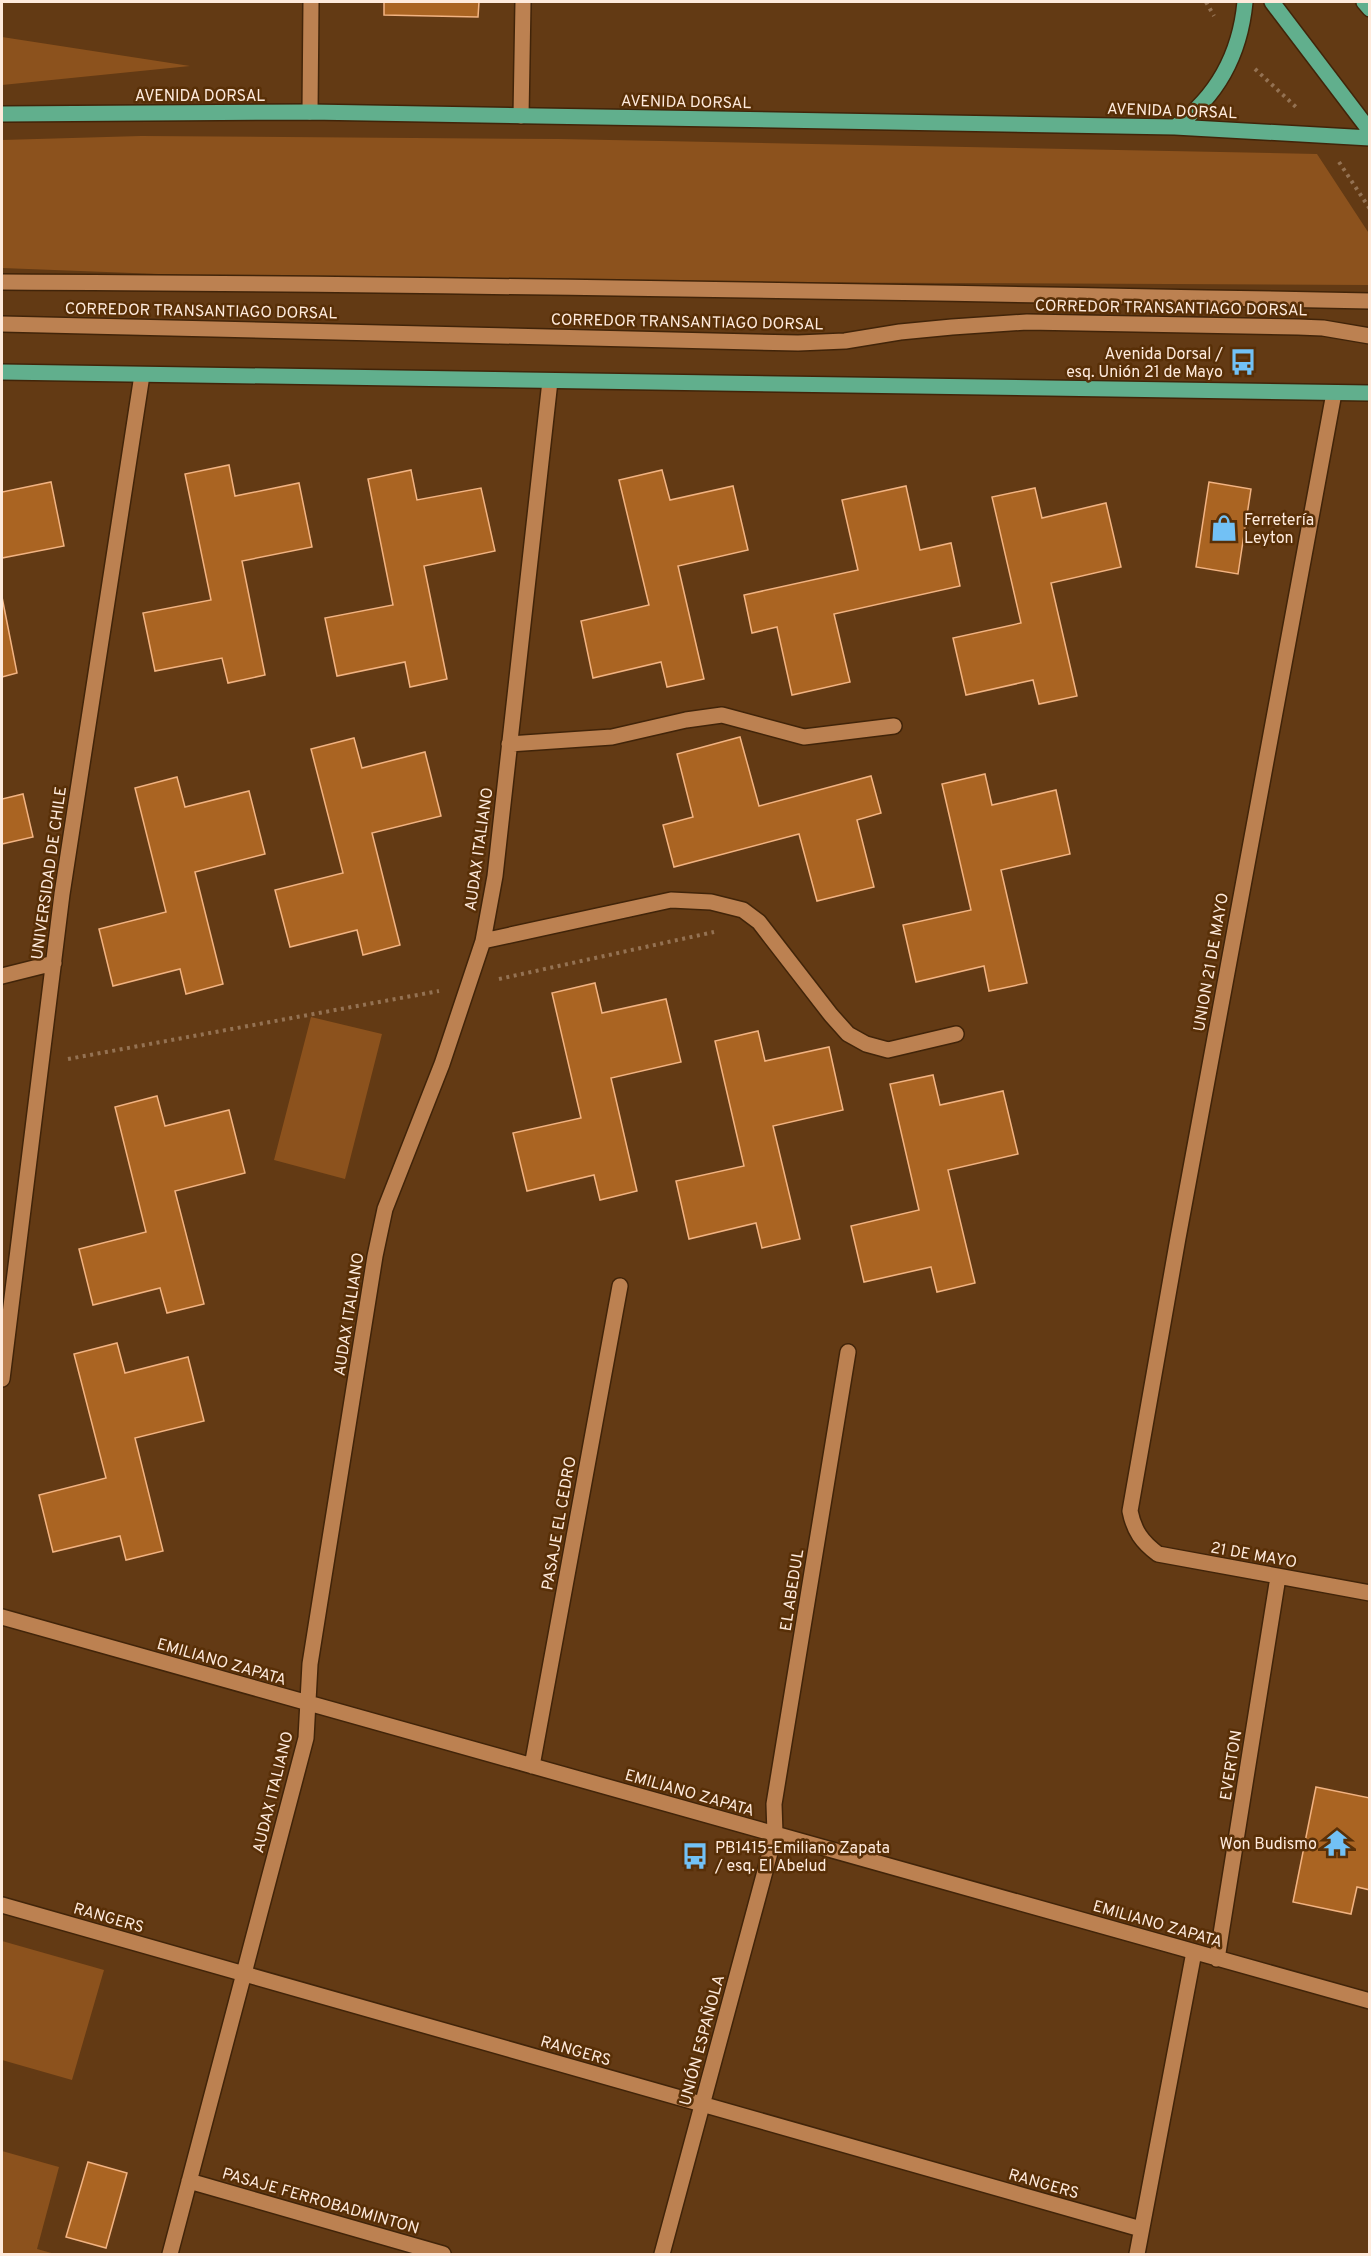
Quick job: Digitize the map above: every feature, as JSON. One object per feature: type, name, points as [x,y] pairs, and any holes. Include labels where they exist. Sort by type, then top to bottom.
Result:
[{"type":"main road","points":[[1175,127],[1204,101],[1224,75],[1235,52],[1245,2]]},
{"type":"main road","points":[[1272,2],[1370,132]]},
{"type":"main road","points":[[1364,2],[1370,9]]},
{"type":"main road","name":"AVENIDA DORSAL","points":[[2,114],[310,112],[1175,127],[1370,138]]},
{"type":"main road","points":[[2,372],[1370,393]]},
{"type":"street","points":[[310,2],[310,112]]},
{"type":"street","points":[[521,116],[523,2]]},
{"type":"street","name":"CORREDOR TRANSANTIAGO DORSAL","points":[[2,282],[819,291],[1370,302]]},
{"type":"street","name":"CORREDOR TRANSANTIAGO DORSAL","points":[[2,324],[798,343],[845,341],[932,328],[1027,322],[1323,328],[1370,336]]},
{"type":"street","name":"UNIVERSIDAD DE CHILE","points":[[2,1379],[4,1339],[62,894],[142,375]]},
{"type":"street","name":"AUDAX ITALIANO","points":[[170,2254],[306,1738],[306,1703],[310,1664],[385,1209],[442,1064],[483,941],[495,876],[550,381]]},
{"type":"street","name":"UNION 21 DE MAYO","points":[[1139,1537],[1130,1511],[1132,1498],[1334,393]]},
{"type":"street","points":[[509,744],[612,737],[686,720],[722,715],[804,737],[894,726]]},
{"type":"street","points":[[483,941],[671,900],[711,902],[743,910],[759,922],[848,1035],[866,1044],[888,1050],[956,1034]]},
{"type":"street","points":[[2,976],[54,963]]},
{"type":"street","name":"PASAJE EL CEDRO","points":[[532,1766],[620,1286]]},
{"type":"street","name":"EL ABEDUL","points":[[775,1834],[774,1804],[848,1352]]},
{"type":"street","name":"21 DE MAYO","points":[[1139,1537],[1158,1554],[1170,1558],[1370,1593]]},
{"type":"street","name":"EVERTON","points":[[1217,1959],[1278,1577]]},
{"type":"street","name":"EMILIANO ZAPATA","points":[[2,1617],[1370,2001]]},
{"type":"street","name":"UNIÓN ESPAÑOLA","points":[[662,2254],[775,1834]]},
{"type":"street","name":"RANGERS","points":[[2,1905],[1141,2229]]},
{"type":"street","points":[[1137,2254],[1194,1952]]},
{"type":"street","name":"PASAJE FERROBADMINTON","points":[[189,2181],[443,2254]]},
{"type":"path","points":[[41,1064],[468,986],[759,922]]},
{"type":"shaded area","points":[[2,37],[190,66],[2,85]]},
{"type":"shaded area","points":[[141,136],[559,139],[1317,154],[1370,235],[1369,285],[313,280],[2,268],[2,140]]},
{"type":"shaded area","points":[[311,1017],[382,1034],[345,1179],[274,1160]]},
{"type":"shaded area","points":[[2,1941],[104,1970],[72,2080],[2,2060]]},
{"type":"shaded area","points":[[2,2151],[59,2167],[37,2249],[55,2254],[2,2254]]},
{"type":"building","points":[[384,2],[479,2],[478,17],[384,15]]},
{"type":"building","points":[[229,465],[235,496],[299,483],[312,547],[242,561],[265,675],[228,683],[222,658],[155,671],[143,613],[211,600],[185,474]]},
{"type":"building","points":[[411,470],[417,500],[481,488],[495,551],[424,566],[447,679],[410,687],[405,662],[337,676],[325,618],[393,605],[368,479]]},
{"type":"building","points":[[662,470],[670,500],[733,486],[748,550],[678,566],[704,679],[667,687],[661,662],[593,678],[581,621],[649,605],[619,480]]},
{"type":"building","points":[[51,482],[64,546],[2,558],[2,492]]},
{"type":"building","name":"Ferretería Leyton","points":[[1209,482],[1251,489],[1238,574],[1196,567]]},
{"type":"building","points":[[906,486],[920,550],[951,543],[960,586],[834,614],[850,682],[792,695],[777,627],[752,633],[744,595],[858,570],[842,500]]},
{"type":"building","points":[[1035,488],[1042,518],[1106,503],[1121,567],[1051,583],[1077,696],[1039,704],[1033,680],[966,695],[953,638],[1021,623],[992,497]]},
{"type":"building","points":[[2,597],[17,673],[2,677]]},
{"type":"building","points":[[740,737],[759,806],[871,776],[881,813],[857,820],[874,887],[817,901],[799,834],[674,867],[663,825],[693,817],[677,754]]},
{"type":"building","points":[[354,738],[362,768],[425,752],[441,816],[372,833],[400,945],[363,955],[357,930],[290,947],[275,890],[343,873],[311,749]]},
{"type":"building","points":[[985,774],[992,805],[1056,790],[1070,854],[1001,870],[1027,983],[989,991],[984,966],[916,982],[903,925],[971,910],[942,784]]},
{"type":"building","points":[[177,777],[185,807],[249,791],[265,854],[195,872],[223,984],[186,994],[180,969],[113,986],[99,929],[166,912],[135,788]]},
{"type":"building","points":[[23,794],[33,837],[2,844],[2,799]]},
{"type":"building","points":[[595,983],[602,1013],[666,999],[681,1062],[611,1078],[637,1191],[600,1200],[594,1175],[527,1191],[513,1133],[581,1118],[552,993]]},
{"type":"building","points":[[758,1031],[765,1061],[829,1047],[843,1110],[773,1126],[800,1239],[762,1248],[756,1223],[689,1239],[676,1181],[744,1166],[715,1041]]},
{"type":"building","points":[[933,1075],[940,1105],[1003,1091],[1018,1154],[948,1170],[975,1283],[937,1292],[931,1267],[864,1282],[851,1226],[919,1210],[890,1084]]},
{"type":"building","points":[[157,1096],[165,1126],[229,1110],[245,1173],[175,1191],[204,1304],[167,1313],[160,1288],[93,1305],[79,1249],[146,1232],[115,1107]]},
{"type":"building","points":[[117,1343],[125,1373],[188,1357],[204,1421],[135,1438],[163,1551],[126,1560],[120,1536],[53,1552],[39,1495],[106,1478],[74,1354]]},
{"type":"building","name":"Won Budismo","points":[[1316,1787],[1370,1798],[1370,1890],[1357,1887],[1351,1914],[1293,1902]]},
{"type":"building","points":[[88,2162],[127,2173],[106,2248],[66,2237]]},
{"type":"place","name":"Avenida Dorsal / esq. Unión 21 de Mayo","points":[[1243,362]]},
{"type":"place","name":"Ferretería Leyton","points":[[1224,528]]},
{"type":"place","name":"Won Budismo","points":[[1337,1843]]},
{"type":"place","name":"PB1415-Emiliano Zapata / esq. El Abelud","points":[[695,1856]]}]
